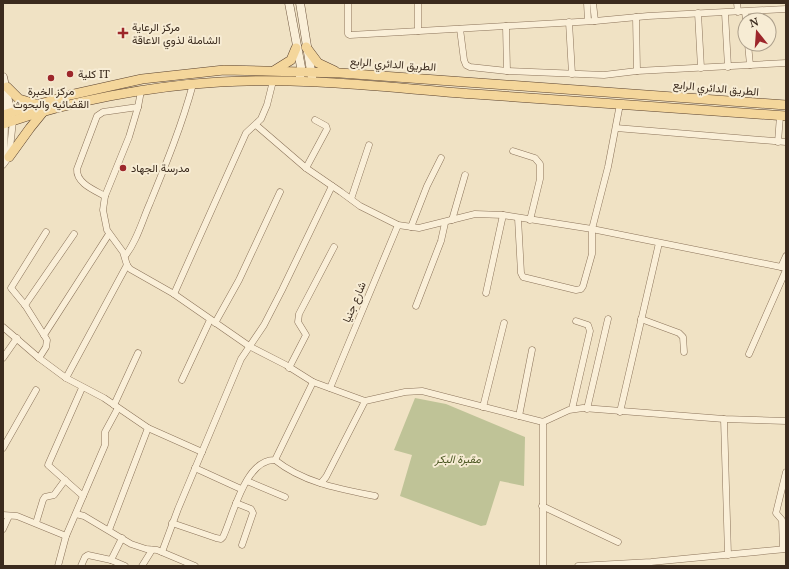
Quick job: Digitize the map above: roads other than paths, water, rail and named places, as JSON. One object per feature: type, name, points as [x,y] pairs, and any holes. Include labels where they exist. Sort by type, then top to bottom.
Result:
[{"type":"main road","points":[[306,47],[318,63],[340,73]]},
{"type":"main road","points":[[273,71],[291,60],[296,48]]},
{"type":"main road","name":"الطريق الدائري الرابع","points":[[7,118],[37,104],[142,79],[224,70],[273,71],[300,77]]},
{"type":"main road","name":"الطريق الدائري الرابع","points":[[312,77],[340,73],[786,105]]},
{"type":"main road","name":"الطريق الدائري الرابع","points":[[7,118],[44,112],[140,91],[193,84],[273,81],[300,77],[783,116]]},
{"type":"main road","points":[[7,87],[20,99],[37,104]]},
{"type":"main road","points":[[5,159],[44,112]]},
{"type":"street","points":[[289,3],[300,77]]},
{"type":"street","points":[[300,3],[312,77]]},
{"type":"street","points":[[349,3],[349,34],[460,29],[698,13],[737,12]]},
{"type":"street","points":[[418,3],[418,31]]},
{"type":"street","points":[[587,3],[588,21]]},
{"type":"street","points":[[593,3],[595,21]]},
{"type":"street","points":[[737,3],[738,12]]},
{"type":"street","points":[[745,12],[786,9]]},
{"type":"street","points":[[725,12],[728,67]]},
{"type":"street","points":[[698,13],[701,68]]},
{"type":"street","points":[[636,17],[638,71]]},
{"type":"street","points":[[569,22],[572,74]]},
{"type":"street","points":[[506,26],[507,71]]},
{"type":"street","points":[[460,29],[466,65],[470,67],[507,71],[604,75],[638,71],[786,64]]},
{"type":"street","points":[[749,52],[750,65]]},
{"type":"street","points":[[3,77],[7,87],[5,159]]},
{"type":"street","points":[[174,294],[246,133],[261,119],[267,106],[273,81]]},
{"type":"street","points":[[125,256],[131,248],[154,194],[185,114],[193,84]]},
{"type":"street","points":[[140,91],[138,107],[129,137],[105,196],[104,222],[109,234],[125,256],[127,265],[138,274],[174,294],[249,346],[286,365],[313,382],[365,401],[405,392],[422,391],[543,422],[572,409],[786,422]]},
{"type":"street","points":[[3,102],[7,118]]},
{"type":"street","points":[[518,218],[521,273],[523,277],[581,290],[590,260],[592,229],[616,128],[620,104]]},
{"type":"street","points":[[105,196],[78,178],[77,169],[95,121],[100,114],[138,107]]},
{"type":"street","points":[[778,142],[783,116]]},
{"type":"street","points":[[306,168],[327,129],[326,126],[315,120]]},
{"type":"street","points":[[256,125],[306,168],[350,199],[398,225],[420,228],[475,214],[504,215],[592,229],[784,268]]},
{"type":"street","points":[[616,128],[786,142]]},
{"type":"street","points":[[350,199],[369,145]]},
{"type":"street","points":[[513,151],[534,158],[540,164],[540,179],[530,220]]},
{"type":"street","points":[[411,227],[427,186],[441,158]]},
{"type":"street","points":[[452,220],[465,175]]},
{"type":"street","points":[[162,552],[172,523],[228,388],[249,346],[264,325],[332,186]]},
{"type":"street","points":[[182,380],[213,322],[239,280],[280,192]]},
{"type":"street","points":[[486,293],[504,215]]},
{"type":"street","points":[[416,306],[441,241],[444,223]]},
{"type":"street","name":"شارع جنيا","points":[[330,388],[398,225]]},
{"type":"street","points":[[38,358],[48,344],[25,305],[13,291],[11,286],[46,232]]},
{"type":"street","points":[[25,305],[74,234]]},
{"type":"street","points":[[44,335],[109,234]]},
{"type":"street","points":[[620,412],[659,243]]},
{"type":"street","points":[[289,368],[306,336],[298,322],[299,314],[334,247]]},
{"type":"street","points":[[750,354],[784,268],[786,256]]},
{"type":"street","points":[[66,378],[127,265]]},
{"type":"street","points":[[587,409],[608,319]]},
{"type":"street","points":[[642,319],[679,333],[683,337],[684,352]]},
{"type":"street","points":[[572,409],[590,330],[588,325],[576,321]]},
{"type":"street","points":[[483,407],[504,323]]},
{"type":"street","points":[[3,327],[38,358],[66,378],[116,406],[148,428],[202,452]]},
{"type":"street","points":[[3,358],[17,338]]},
{"type":"street","points":[[519,416],[532,350]]},
{"type":"street","points":[[58,566],[66,536],[105,445],[105,432],[138,353]]},
{"type":"street","points":[[275,460],[313,382]]},
{"type":"street","points":[[82,388],[48,463],[50,467],[83,496]]},
{"type":"street","points":[[3,448],[36,390]]},
{"type":"street","points":[[321,483],[326,477],[365,401]]},
{"type":"street","points":[[724,419],[728,555]]},
{"type":"street","points":[[543,422],[543,566]]},
{"type":"street","points":[[109,530],[148,428]]},
{"type":"street","points":[[172,523],[221,539],[241,489],[261,464],[275,460],[304,478],[336,488],[375,496]]},
{"type":"street","points":[[195,468],[241,489]]},
{"type":"street","points":[[578,566],[651,562],[785,549],[782,520],[776,513],[786,472]]},
{"type":"street","points":[[36,523],[42,500],[45,497],[54,495],[66,480]]},
{"type":"street","points":[[247,481],[284,497]]},
{"type":"street","points":[[236,503],[250,509],[253,513],[242,545]]},
{"type":"street","points":[[542,506],[618,542]]},
{"type":"street","points":[[76,514],[84,516],[131,544],[162,552],[195,566]]},
{"type":"street","points":[[3,529],[6,515],[17,516],[66,536]]},
{"type":"street","points":[[112,560],[122,538]]},
{"type":"street","points":[[142,566],[152,550]]},
{"type":"street","points":[[81,566],[86,555],[112,560],[124,566]]},
{"type":"place","name":"مركز الرعاية الشاملة لذوي الاعاقة","points":[[123,33]]},
{"type":"place","name":"كلية IT","points":[[70,74]]},
{"type":"place","name":"مركز الخبرة القضائيه والبحوث","points":[[51,78]]},
{"type":"place","name":"مدرسة الجهاد","points":[[123,168]]},
{"type":"park label","name":"مقبرة البكر","points":[[458,459]]}]
